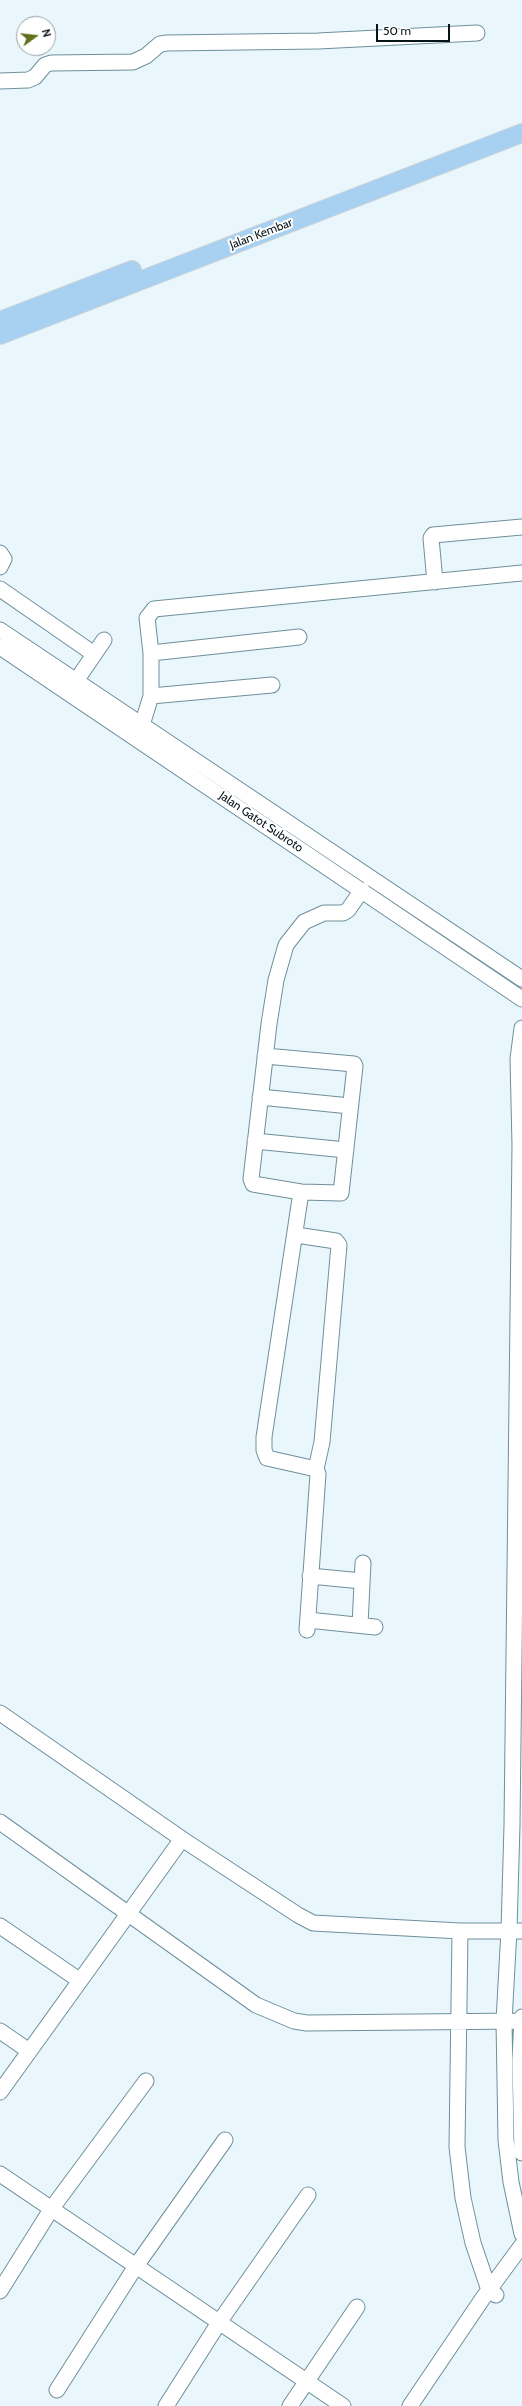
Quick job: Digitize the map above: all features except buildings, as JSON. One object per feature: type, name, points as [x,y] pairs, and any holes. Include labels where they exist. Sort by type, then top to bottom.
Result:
[{"type":"main road","name":"Jalan Kembar","points":[[0,321],[522,120]]},
{"type":"main road","name":"Jalan Kembar","points":[[0,335],[522,133]]},
{"type":"street","points":[[0,80],[28,80],[35,77],[45,65],[51,63],[133,62],[146,56],[160,44],[167,43],[318,41],[477,34]]},
{"type":"street","points":[[435,582],[431,538],[433,535],[522,527]]},
{"type":"street","points":[[0,552],[4,559],[0,567]]},
{"type":"street","points":[[142,725],[151,696],[151,653],[147,618],[154,609],[522,573]]},
{"type":"street","points":[[0,588],[94,654]]},
{"type":"street","name":"Jalan Gatot Subroto","points":[[0,630],[142,725],[199,771],[360,892],[522,999]]},
{"type":"street","points":[[151,653],[299,637]]},
{"type":"street","points":[[76,681],[104,640]]},
{"type":"street","name":"Jalan Gatot Subroto","points":[[0,647],[199,771]]},
{"type":"street","points":[[151,696],[272,685]]},
{"type":"street","name":"Jalan Gatot Subroto","points":[[217,784],[522,979]]},
{"type":"street","points":[[266,1056],[354,1064],[341,1193],[301,1192],[252,1182],[260,1097],[276,980],[286,945],[304,922],[315,915],[343,913],[348,910],[360,892]]},
{"type":"street","points":[[522,1028],[518,1065],[520,1146],[516,1931],[504,2021],[506,2140],[511,2182],[522,2234]]},
{"type":"street","points":[[260,1097],[350,1106]]},
{"type":"street","points":[[255,1141],[346,1150]]},
{"type":"street","points":[[301,1192],[296,1235],[264,1437],[264,1450],[267,1458],[274,1461],[316,1469]]},
{"type":"street","points":[[296,1235],[336,1241],[340,1245],[322,1442],[316,1469],[319,1477],[310,1576],[308,1625],[375,1626]]},
{"type":"street","points":[[360,1625],[364,1563]]},
{"type":"street","points":[[310,1576],[362,1580]]},
{"type":"street","points":[[0,1713],[182,1839],[298,1915],[313,1923],[322,1925],[460,1931],[516,1931]]},
{"type":"street","points":[[0,1822],[256,2005],[294,2021],[307,2023],[458,2020],[522,2021]]},
{"type":"street","points":[[0,2092],[79,1980],[182,1839]]},
{"type":"street","points":[[0,1926],[79,1980]]},
{"type":"street","points":[[460,1931],[457,2140],[462,2198],[480,2266],[493,2292]]},
{"type":"street","points":[[522,2017],[520,2060],[522,2152]]},
{"type":"street","points":[[0,2031],[29,2051]]},
{"type":"street","points":[[0,2291],[52,2208],[146,2081]]},
{"type":"street","points":[[57,2390],[136,2266],[225,2140]]},
{"type":"street","points":[[0,2174],[220,2321],[306,2382],[343,2406]]},
{"type":"street","points":[[166,2406],[220,2321],[308,2194]]},
{"type":"street","points":[[422,2406],[522,2244]]},
{"type":"street","points":[[410,2406],[493,2292],[522,2261]]},
{"type":"street","points":[[290,2406],[357,2307]]}]
